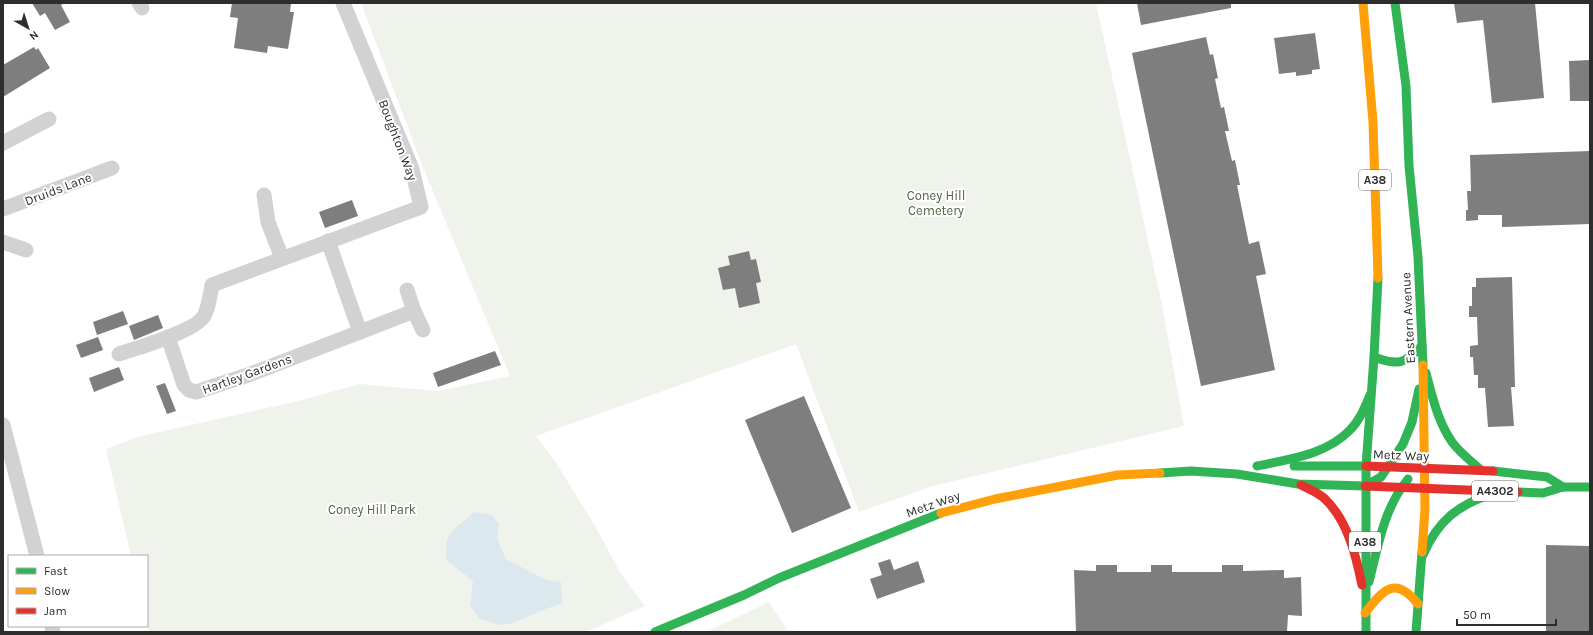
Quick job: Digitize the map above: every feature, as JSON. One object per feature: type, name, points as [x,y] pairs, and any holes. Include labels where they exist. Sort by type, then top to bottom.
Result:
[{"type":"main road","name":"A38","points":[[1363,3],[1373,122],[1378,269],[1374,357],[1365,486],[1366,632]]},
{"type":"main road","name":"Eastern Avenue","points":[[1395,3],[1406,86],[1409,166],[1418,257],[1423,361],[1425,489],[1416,632]]},
{"type":"main road","points":[[1374,357],[1391,363],[1401,364],[1408,360],[1422,346]]},
{"type":"main road","points":[[1365,486],[1381,477],[1403,444],[1412,422],[1423,361]]},
{"type":"main road","points":[[1423,361],[1430,389],[1447,434],[1453,444],[1481,470]]},
{"type":"main road","points":[[1257,466],[1318,452],[1340,440],[1360,418],[1372,390]]},
{"type":"main road","name":"Metz Way","points":[[1237,474],[1257,466],[1366,466],[1481,470],[1546,477],[1563,487]]},
{"type":"main road","points":[[1365,599],[1379,542],[1390,507],[1400,488],[1408,479],[1424,468]]},
{"type":"main road","name":"Metz Way","points":[[655,632],[744,595],[779,578],[948,510],[995,499],[1118,476],[1191,472],[1237,474],[1298,484],[1543,492],[1563,487],[1590,487]]},
{"type":"main road","points":[[1298,484],[1326,499],[1341,520],[1357,566],[1365,599]]},
{"type":"main road","points":[[1422,555],[1433,534],[1450,514],[1478,499],[1502,491]]},
{"type":"main road","points":[[1365,613],[1379,596],[1389,590],[1398,588],[1405,590],[1418,604]]},
{"type":"street","name":"Boughton Way","points":[[119,354],[168,337],[196,324],[204,316],[212,285],[421,207],[412,169],[343,3]]},
{"type":"street","points":[[3,143],[49,119]]},
{"type":"street","name":"Druids Lane","points":[[3,210],[112,168]]},
{"type":"street","points":[[264,195],[268,222],[282,258]]},
{"type":"street","points":[[328,241],[360,332]]},
{"type":"street","points":[[3,242],[26,250]]},
{"type":"street","points":[[407,290],[414,311],[423,330]]},
{"type":"street","name":"Hartley Gardens","points":[[168,337],[184,385],[189,390],[196,392],[248,376],[414,311]]},
{"type":"street","points":[[3,425],[37,555]]},
{"type":"green space","name":"Coney Hill Cemetery","points":[[361,3],[1096,3],[1161,300],[1184,426],[933,486],[859,512],[796,344],[536,436],[555,461],[594,524],[621,574],[645,606],[586,632],[149,632],[148,627],[148,555],[131,555],[106,449],[137,437],[298,401],[360,384],[438,391],[510,376],[422,165]]},
{"type":"green space","points":[[769,602],[787,630],[809,632],[706,632]]},
{"type":"shaded area","points":[[474,512],[492,515],[499,524],[497,538],[506,559],[546,580],[561,582],[562,604],[548,608],[513,623],[499,625],[479,618],[470,605],[473,581],[446,560],[447,540],[449,536],[455,528]]},
{"type":"building","points":[[32,3],[65,3],[61,5],[70,22],[55,30],[45,13],[40,16]]},
{"type":"building","points":[[232,3],[291,3],[290,12],[294,12],[288,49],[268,46],[267,53],[234,48],[238,18],[230,17]]},
{"type":"building","points":[[1137,3],[1231,3],[1231,8],[1141,25]]},
{"type":"building","points":[[1454,3],[1535,3],[1544,98],[1492,103],[1483,20],[1457,23]]},
{"type":"building","points":[[1315,33],[1320,69],[1312,70],[1312,74],[1296,76],[1296,72],[1279,74],[1274,38]]},
{"type":"building","points":[[1206,37],[1210,55],[1213,54],[1218,78],[1215,79],[1221,108],[1224,107],[1229,131],[1225,131],[1232,161],[1235,160],[1240,185],[1237,185],[1249,244],[1259,241],[1266,274],[1256,276],[1275,370],[1201,386],[1132,53]]},
{"type":"building","points":[[34,47],[36,50],[38,48],[50,68],[3,97],[3,65]]},
{"type":"building","points":[[1590,60],[1590,101],[1570,101],[1569,61]]},
{"type":"building","points":[[1590,151],[1590,224],[1502,227],[1502,215],[1478,215],[1478,220],[1466,221],[1466,210],[1468,210],[1467,191],[1471,191],[1470,155]]},
{"type":"building","points":[[352,200],[358,216],[325,228],[319,212]]},
{"type":"building","points":[[749,251],[751,260],[756,259],[761,282],[756,283],[760,303],[739,308],[735,288],[723,290],[718,268],[730,265],[728,256]]},
{"type":"building","points":[[1512,277],[1515,387],[1511,387],[1514,426],[1488,427],[1485,388],[1478,388],[1478,375],[1474,375],[1473,357],[1470,357],[1470,346],[1478,345],[1477,317],[1469,317],[1469,306],[1472,306],[1472,287],[1476,287],[1476,278]]},
{"type":"building","points":[[123,311],[128,324],[97,335],[93,322]]},
{"type":"building","points":[[158,315],[163,328],[134,340],[129,326]]},
{"type":"building","points":[[98,337],[103,350],[81,358],[76,345]]},
{"type":"building","points":[[495,351],[501,365],[438,387],[433,373]]},
{"type":"building","points":[[119,367],[124,380],[94,392],[89,378]]},
{"type":"building","points":[[165,383],[176,411],[167,414],[156,386]]},
{"type":"building","points":[[804,396],[851,508],[792,533],[745,420]]},
{"type":"building","points":[[1546,545],[1590,546],[1590,632],[1546,632]]},
{"type":"building","points":[[890,559],[894,570],[918,561],[925,582],[877,599],[870,579],[882,575],[878,563]]},
{"type":"building","points":[[1096,565],[1117,565],[1117,572],[1151,572],[1151,565],[1172,565],[1172,572],[1222,572],[1222,565],[1243,565],[1243,571],[1284,570],[1284,578],[1301,577],[1302,616],[1288,615],[1287,632],[1076,632],[1074,570],[1096,571]]},
{"type":"traffic: fast","points":[[1395,3],[1406,86],[1409,166],[1418,257],[1423,365]]},
{"type":"traffic: fast","points":[[1366,632],[1366,466],[1378,278]]},
{"type":"traffic: fast","points":[[1374,357],[1389,362],[1400,362],[1410,357],[1422,346]]},
{"type":"traffic: fast","points":[[1426,373],[1436,409],[1447,434],[1458,450],[1481,470]]},
{"type":"traffic: fast","points":[[1160,473],[1191,471],[1237,474],[1298,484],[1365,486],[1381,477],[1403,444],[1412,422],[1419,389]]},
{"type":"traffic: fast","points":[[1257,466],[1306,455],[1330,445],[1354,426],[1370,395]]},
{"type":"traffic: fast","points":[[1294,466],[1366,466]]},
{"type":"traffic: fast","points":[[1493,471],[1547,477],[1563,487]]},
{"type":"traffic: fast","points":[[1369,582],[1387,515],[1393,502],[1408,479]]},
{"type":"traffic: fast","points":[[1518,492],[1543,493],[1563,487],[1590,487]]},
{"type":"traffic: fast","points":[[1423,555],[1435,532],[1451,515],[1470,503],[1494,493]]},
{"type":"traffic: fast","points":[[655,632],[744,595],[779,578],[941,513]]},
{"type":"traffic: fast","points":[[1416,632],[1422,552]]},
{"type":"traffic: slow","points":[[1363,3],[1373,122],[1378,278]]},
{"type":"traffic: slow","points":[[1422,552],[1425,509],[1423,365]]},
{"type":"traffic: slow","points":[[941,513],[995,499],[1118,475],[1160,473]]},
{"type":"traffic: slow","points":[[1365,613],[1384,592],[1390,589],[1396,588],[1403,590],[1418,604]]},
{"type":"traffic: jam","points":[[1366,466],[1493,471]]},
{"type":"traffic: jam","points":[[1301,485],[1323,497],[1340,518],[1354,551],[1362,585]]},
{"type":"traffic: jam","points":[[1365,486],[1518,492]]},
{"type":"park label","name":"Coney Hill Park","points":[[372,509]]}]
